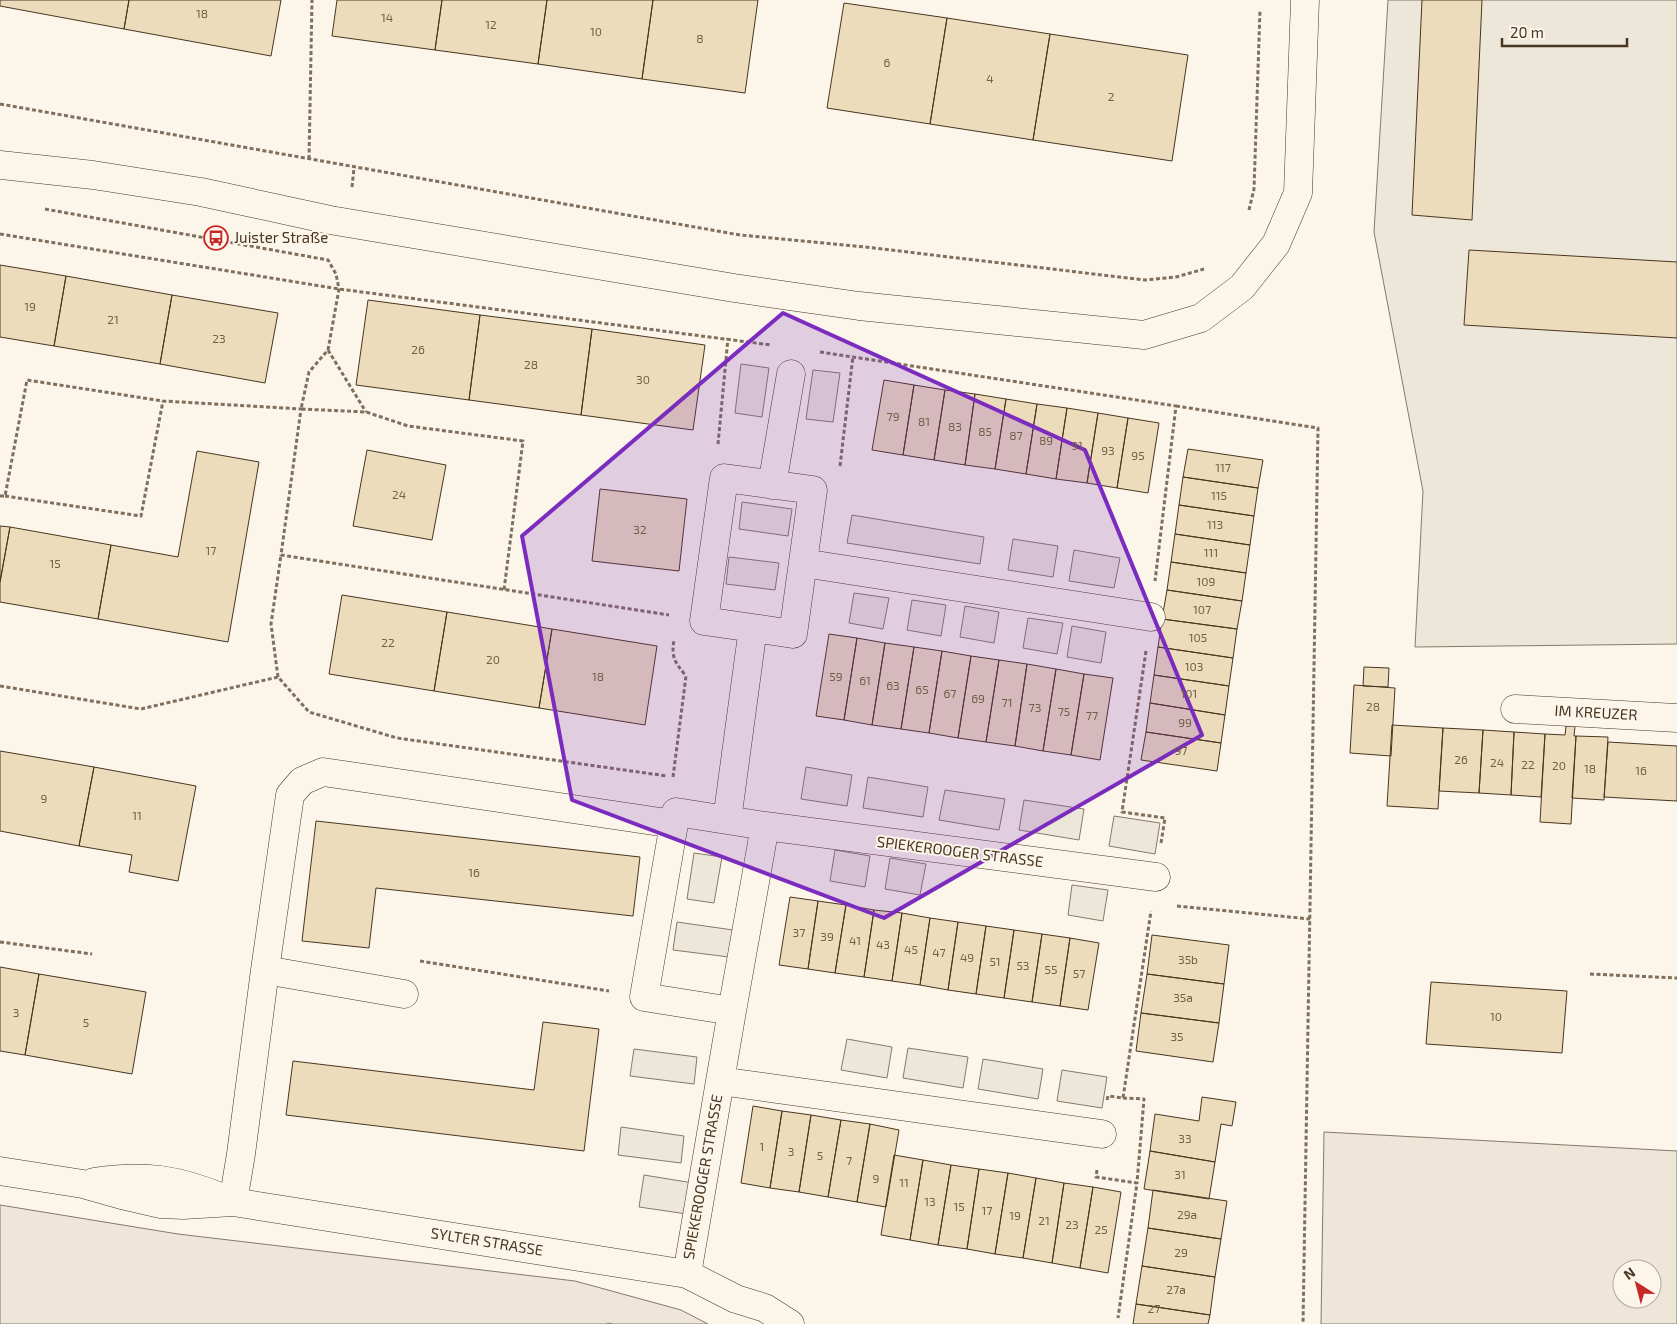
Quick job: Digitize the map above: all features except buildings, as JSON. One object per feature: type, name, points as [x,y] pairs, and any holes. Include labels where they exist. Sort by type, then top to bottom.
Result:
[{"type":"street","points":[[0,165],[93,175],[201,192],[330,220],[734,288],[859,306],[1144,335],[1201,318],[1242,287],[1276,244],[1298,193],[1305,0]]},
{"type":"street","points":[[772,485],[791,374]]},
{"type":"street","points":[[724,478],[772,485],[813,490],[793,634],[704,621],[724,478]]},
{"type":"street","points":[[803,563],[1151,617]]},
{"type":"street","points":[[727,820],[753,628]]},
{"type":"street","name":"IM KREUZER","points":[[1515,709],[1677,718]]},
{"type":"street","points":[[232,1202],[241,1154],[290,795],[302,781],[323,772],[674,824],[644,997],[732,1011]]},
{"type":"street","name":"SPIEKEROOGER STRASSE","points":[[674,824],[676,812],[1154,890]]},
{"type":"street","name":"SPIEKEROOGER STRASSE","points":[[687,1274],[764,826]]},
{"type":"street","points":[[265,970],[404,994]]},
{"type":"street","name":"SPIEKEROOGER STRASSE","points":[[720,1081],[1102,1134]]},
{"type":"street","name":"SYLTER STRASSE","points":[[0,1171],[82,1184],[161,1204],[183,1206],[232,1202],[687,1274],[736,1299],[765,1308],[790,1324]]},
{"type":"street","name":"SYLTER STRASSE","points":[[736,1299],[755,1324]]},
{"type":"path","points":[[309,159],[312,0]]},
{"type":"path","points":[[1249,212],[1254,190],[1260,10]]},
{"type":"path","points":[[0,104],[740,235],[865,247],[1145,280],[1176,277],[1206,268]]},
{"type":"path","points":[[36,207],[328,260],[336,274],[339,289],[328,350],[309,372],[301,409],[271,624],[278,677],[309,712],[397,738],[732,786]]},
{"type":"path","points":[[0,234],[339,289],[776,345]]},
{"type":"path","points":[[724,478],[716,470],[728,338]]},
{"type":"path","points":[[328,350],[366,412]]},
{"type":"path","points":[[814,351],[1318,428],[1303,1324]]},
{"type":"path","points":[[813,490],[837,490],[853,356]]},
{"type":"path","points":[[5,496],[27,380],[163,402],[366,412],[408,426],[523,441],[504,590]]},
{"type":"path","points":[[0,496],[141,516],[163,402]]},
{"type":"path","points":[[1118,1318],[1137,1183],[1096,1177],[1108,1096],[1123,1098],[1165,818],[1122,812],[1151,617],[1176,406]]},
{"type":"path","points":[[281,555],[704,621]]},
{"type":"path","points":[[673,777],[686,676],[674,660],[672,650],[677,616]]},
{"type":"path","points":[[0,686],[142,709],[278,677]]},
{"type":"path","points":[[1154,890],[1310,919]]},
{"type":"path","points":[[0,942],[92,954]]},
{"type":"path","points":[[404,994],[411,959],[644,997]]},
{"type":"path","points":[[1590,974],[1677,978]]},
{"type":"highlighted area","points":[[783,313],[1085,450],[1202,735],[884,918],[572,800],[522,536]]},
{"type":"shaded area","points":[[1388,0],[1677,0],[1677,644],[1415,647],[1423,491],[1374,232]]},
{"type":"shaded area","points":[[741,364],[769,368],[762,417],[735,413]]},
{"type":"shaded area","points":[[813,370],[840,373],[833,422],[806,419]]},
{"type":"shaded area","points":[[742,502],[792,509],[788,536],[739,529]]},
{"type":"shaded area","points":[[852,515],[984,537],[980,564],[847,543]]},
{"type":"shaded area","points":[[1013,539],[1058,546],[1053,577],[1008,570]]},
{"type":"shaded area","points":[[1074,550],[1120,558],[1114,588],[1069,581]]},
{"type":"shaded area","points":[[729,557],[779,563],[775,590],[726,584]]},
{"type":"shaded area","points":[[854,593],[889,598],[883,629],[849,623]]},
{"type":"shaded area","points":[[912,600],[946,605],[941,636],[907,630]]},
{"type":"shaded area","points":[[965,606],[999,612],[994,643],[960,637]]},
{"type":"shaded area","points":[[1028,618],[1063,623],[1057,654],[1023,648]]},
{"type":"shaded area","points":[[1072,626],[1106,632],[1101,663],[1067,657]]},
{"type":"shaded area","points":[[806,767],[852,775],[847,806],[801,799]]},
{"type":"shaded area","points":[[868,777],[928,787],[923,817],[863,808]]},
{"type":"shaded area","points":[[945,790],[1005,799],[999,830],[939,820]]},
{"type":"shaded area","points":[[1024,800],[1084,809],[1079,840],[1019,830]]},
{"type":"shaded area","points":[[1114,816],[1160,823],[1155,854],[1109,846]]},
{"type":"shaded area","points":[[835,850],[870,856],[865,887],[830,881]]},
{"type":"shaded area","points":[[694,853],[722,857],[714,903],[687,899]]},
{"type":"shaded area","points":[[890,858],[926,864],[920,895],[885,889]]},
{"type":"shaded area","points":[[1072,885],[1108,890],[1103,921],[1068,915]]},
{"type":"shaded area","points":[[677,922],[740,931],[737,958],[673,950]]},
{"type":"shaded area","points":[[847,1039],[892,1047],[887,1078],[841,1070]]},
{"type":"shaded area","points":[[908,1048],[968,1057],[963,1088],[903,1078]]},
{"type":"shaded area","points":[[634,1049],[697,1057],[694,1084],[630,1076]]},
{"type":"shaded area","points":[[983,1059],[1043,1069],[1038,1099],[978,1089]]},
{"type":"shaded area","points":[[1062,1070],[1107,1077],[1102,1108],[1057,1101]]},
{"type":"shaded area","points":[[621,1127],[684,1136],[681,1163],[618,1155]]},
{"type":"shaded area","points":[[1324,1132],[1677,1151],[1677,1324],[1321,1324]]},
{"type":"shaded area","points":[[644,1175],[693,1183],[687,1214],[639,1207]]},
{"type":"shaded area","points":[[0,1205],[178,1234],[575,1281],[681,1310],[708,1324],[0,1324]]},
{"type":"place","name":"Juister Straße","points":[[216,238]]}]
